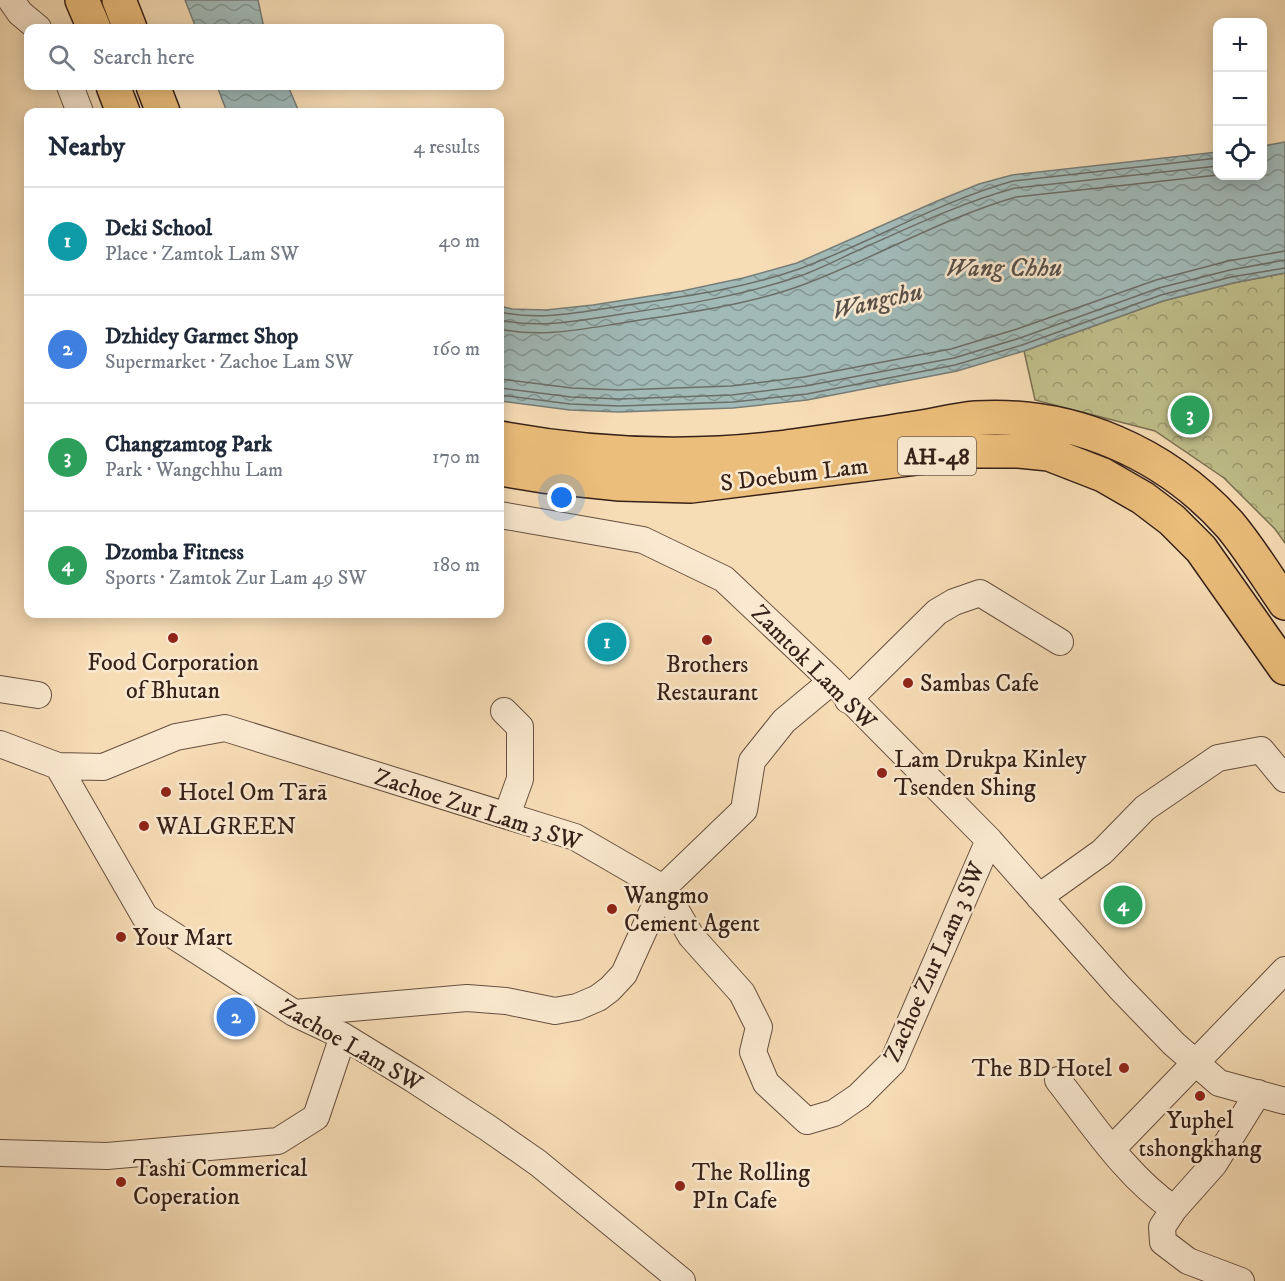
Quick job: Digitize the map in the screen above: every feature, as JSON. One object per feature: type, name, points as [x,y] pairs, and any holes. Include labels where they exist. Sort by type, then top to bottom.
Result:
[{"type":"highway","points":[[82,0],[92,24]]},
{"type":"highway","points":[[119,0],[128,24]]},
{"type":"highway","points":[[115,90],[121,108]]},
{"type":"highway","name":"S Doebum Lam","points":[[504,439],[550,447],[623,454],[686,454],[776,448],[975,418],[1018,418],[1083,429],[1122,446],[1169,471],[1230,525],[1285,603]]},
{"type":"highway","name":"S Doebum Lam","points":[[504,470],[543,477],[620,484],[691,486],[974,451],[1049,454],[1103,475],[1143,498],[1172,520],[1201,549],[1285,668]]},
{"type":"street","points":[[11,0],[20,13],[34,24]]},
{"type":"street","points":[[34,0],[44,24]]},
{"type":"street","points":[[72,90],[78,108]]},
{"type":"street","name":"Zamtok Lam SW","points":[[504,515],[643,540],[724,579],[840,690],[989,840],[1120,988],[1174,1044],[1219,1083],[1285,1101]]},
{"type":"street","points":[[294,1013],[467,998],[506,1001],[555,1011],[577,1007],[598,998],[624,974],[663,888],[744,810],[752,761],[784,721],[840,690],[937,612],[954,602],[980,593],[1059,642]]},
{"type":"street","points":[[0,689],[38,695]]},
{"type":"street","points":[[504,711],[519,727],[520,779],[507,815]]},
{"type":"street","name":"Zachoe Zur Lam 3 SW","points":[[58,765],[103,767],[176,737],[225,728],[575,837],[663,888],[691,936],[742,993],[759,1027],[753,1053],[766,1083],[807,1121],[834,1113],[860,1095],[893,1062],[989,840]]},
{"type":"street","points":[[0,744],[58,765]]},
{"type":"street","points":[[1039,897],[1102,852],[1145,808],[1218,758],[1261,750],[1285,779]]},
{"type":"street","name":"Zachoe Lam SW","points":[[58,765],[144,917],[294,1013],[343,1036],[413,1079],[538,1163],[682,1281]]},
{"type":"street","points":[[1112,1149],[1285,970]]},
{"type":"street","points":[[0,1153],[107,1156],[278,1141],[315,1117],[343,1036]]},
{"type":"street","points":[[1058,1080],[1112,1149],[1155,1196],[1174,1209]]},
{"type":"street","points":[[1241,1281],[1188,1261],[1164,1242],[1162,1227],[1174,1209],[1214,1164],[1258,1093]]},
{"type":"green space","points":[[1285,273],[1285,543],[1275,529],[1224,478],[1155,431],[1035,400],[1024,351],[1163,301],[1233,283]]},
{"type":"water","points":[[185,0],[258,0],[263,24],[194,24]]},
{"type":"water","points":[[219,90],[290,90],[297,108],[225,108]]},
{"type":"water","name":"Wang Chhu","points":[[1285,142],[1285,273],[1233,283],[1163,301],[1024,351],[957,371],[807,400],[733,408],[619,412],[570,410],[504,402],[504,307],[546,310],[593,305],[682,291],[743,278],[797,263],[935,202],[979,184],[1012,175],[1213,152],[1213,180],[1267,180],[1267,145]]},
{"type":"place","name":"Changzamtog Park","points":[[1190,415]]},
{"type":"place","name":"Food Corporation of Bhutan","points":[[173,638]]},
{"type":"place","name":"Brothers Restaurant","points":[[707,640]]},
{"type":"place","name":"Deki School","points":[[607,642]]},
{"type":"place","name":"Sambas Cafe","points":[[908,683]]},
{"type":"place","name":"Lam Drukpa Kinley Tsenden Shing","points":[[882,773]]},
{"type":"place","name":"Hotel Om Tārā","points":[[166,792]]},
{"type":"place","name":"WALGREEN","points":[[144,826]]},
{"type":"place","name":"Dzomba Fitness","points":[[1123,905]]},
{"type":"place","name":"Wangmo Cement Agent","points":[[612,909]]},
{"type":"place","name":"Your Mart","points":[[121,937]]},
{"type":"place","name":"Dzhidey Garmet Shop","points":[[236,1017]]},
{"type":"place","name":"The BD Hotel","points":[[1124,1068]]},
{"type":"place","name":"Yuphel tshongkhang","points":[[1200,1096]]},
{"type":"place","name":"Tashi Commerical Coperation","points":[[121,1182]]},
{"type":"place","name":"The Rolling PIn Cafe","points":[[680,1186]]},
{"type":"water label","name":"Wangchu","points":[[877,300]]}]
